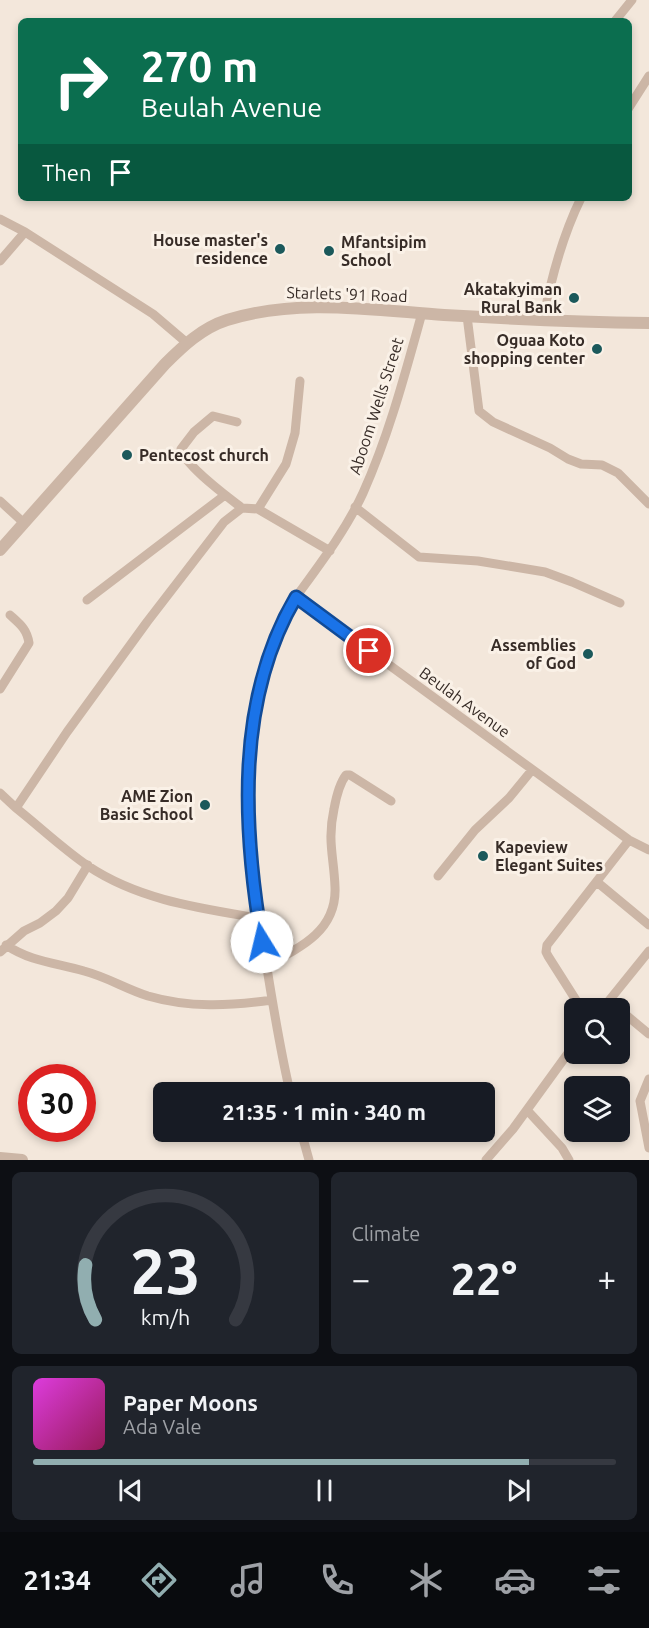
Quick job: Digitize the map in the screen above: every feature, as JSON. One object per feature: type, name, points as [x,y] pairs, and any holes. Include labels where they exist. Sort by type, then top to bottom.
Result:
[{"type":"street","points":[[617,18],[632,0]]},
{"type":"street","points":[[632,103],[649,76]]},
{"type":"street","points":[[543,321],[557,259],[566,230],[580,201]]},
{"type":"street","points":[[0,219],[25,232],[153,315],[187,343]]},
{"type":"street","points":[[0,261],[25,232]]},
{"type":"street","name":"Starlets '91 Road","points":[[0,550],[128,405],[187,343],[225,321],[276,309],[318,307],[382,309],[543,321],[649,323]]},
{"type":"street","name":"Aboom Wells Street","points":[[296,597],[330,552],[376,463],[397,401],[422,313]]},
{"type":"street","points":[[467,316],[479,411],[493,422],[550,448],[568,459],[581,464],[602,465],[618,473],[649,504]]},
{"type":"street","points":[[258,509],[286,464],[295,433],[300,381]]},
{"type":"street","points":[[237,422],[213,416],[194,432],[181,449],[182,456],[242,508],[258,509],[330,552]]},
{"type":"street","points":[[87,600],[225,495]]},
{"type":"street","points":[[0,501],[24,523]]},
{"type":"street","points":[[355,507],[419,556],[478,561],[545,572],[620,603]]},
{"type":"street","points":[[16,808],[67,732],[147,622],[224,522],[242,508]]},
{"type":"street","points":[[288,1082],[258,918],[250,836],[248,783],[251,741],[261,683],[275,639],[296,597]]},
{"type":"street","name":"Beulah Avenue","points":[[296,597],[629,840],[649,850]]},
{"type":"street","points":[[0,689],[29,643],[23,626],[10,615]]},
{"type":"street","points":[[438,876],[475,830],[508,798],[532,770]]},
{"type":"street","points":[[266,965],[295,951],[309,941],[331,915],[335,887],[330,828],[336,800],[346,775],[350,775],[391,801]]},
{"type":"street","points":[[0,793],[88,865],[114,880],[166,901],[258,918]]},
{"type":"street","points":[[575,998],[548,956],[546,949],[629,840]]},
{"type":"street","points":[[3,949],[24,931],[56,911],[68,898],[88,865]]},
{"type":"street","points":[[597,882],[649,925]]},
{"type":"street","points":[[3,949],[52,964],[82,970],[169,1001],[216,1006],[272,1000]]},
{"type":"street","points":[[611,998],[649,951]]},
{"type":"street","points":[[630,1019],[649,1034]]},
{"type":"street","points":[[486,1160],[527,1110],[564,1059]]},
{"type":"street","points":[[649,1079],[640,1101],[649,1148]]},
{"type":"street","points":[[527,1110],[562,1148],[569,1160]]},
{"type":"street","points":[[304,1142],[309,1160]]},
{"type":"street","points":[[0,1158],[22,1160]]},
{"type":"place","name":"House master's residence","points":[[280,249]]},
{"type":"place","name":"Mfantsipim School","points":[[329,251]]},
{"type":"place","name":"Akatakyiman Rural Bank","points":[[574,298]]},
{"type":"place","name":"Oguaa Koto shopping center","points":[[597,349]]},
{"type":"place","name":"Pentecost church","points":[[127,455]]},
{"type":"place","name":"Assemblies of God","points":[[588,654]]},
{"type":"place","name":"AME Zion Basic School","points":[[205,805]]},
{"type":"place","name":"Kapeview Elegant Suites","points":[[483,856]]},
{"type":"route","points":[[262,942],[250,836],[248,783],[251,741],[261,683],[275,639],[296,597],[369,651]]}]
